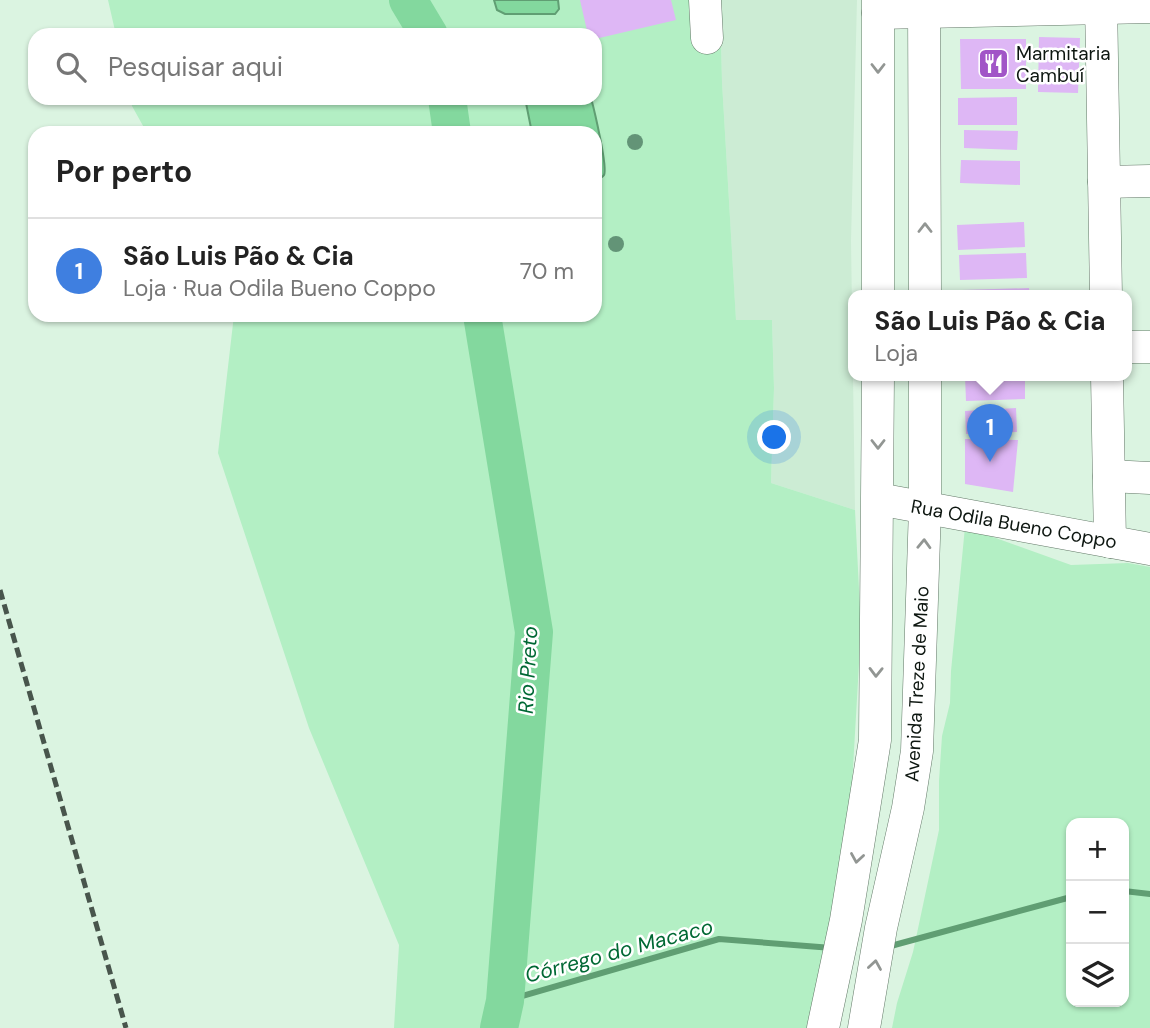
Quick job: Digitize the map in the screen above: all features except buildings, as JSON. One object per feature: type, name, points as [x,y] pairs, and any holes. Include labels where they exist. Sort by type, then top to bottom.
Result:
[{"type":"street","points":[[705,0],[706,38]]},
{"type":"street","points":[[1101,4],[1106,290]]},
{"type":"street","points":[[878,290],[878,6],[1101,4],[1150,7]]},
{"type":"street","points":[[924,6],[925,290]]},
{"type":"street","points":[[1104,183],[1150,181]]},
{"type":"street","points":[[1132,347],[1150,347]]},
{"type":"street","name":"Avenida Treze de Maio","points":[[823,1028],[846,920],[875,740],[878,381]]},
{"type":"street","name":"Avenida Treze de Maio","points":[[866,1015],[917,751],[925,508],[925,381]]},
{"type":"street","points":[[1107,381],[1110,542]]},
{"type":"street","points":[[1109,476],[1150,478]]},
{"type":"street","name":"Rua Odila Bueno Coppo","points":[[878,499],[1150,549]]},
{"type":"shaded area","points":[[108,0],[720,0],[736,320],[772,320],[774,388],[771,483],[855,510],[861,629],[850,820],[808,1028],[394,1028],[399,945],[309,728],[218,453],[233,322],[602,322],[602,126],[143,126],[132,105],[602,105],[602,28],[114,28]]},
{"type":"shaded area","points":[[494,0],[558,0],[559,9],[555,14],[505,14],[497,10]]},
{"type":"shaded area","points":[[720,0],[857,0],[852,290],[848,290],[848,381],[853,381],[855,510],[771,483],[774,388],[772,320],[736,321]]},
{"type":"shaded area","points":[[526,105],[592,105],[597,126],[531,126]]},
{"type":"shaded area","points":[[602,150],[605,170],[602,177]]},
{"type":"shaded area","points":[[965,527],[1071,565],[1128,563],[1150,567],[1150,1028],[892,1028],[913,952],[939,830],[942,736],[950,703]]},
{"type":"waterway","name":"Rio Preto","points":[[408,0],[425,28]]},
{"type":"waterway","name":"Rio Preto","points":[[448,105],[451,126]]},
{"type":"waterway","name":"Rio Preto","points":[[483,322],[534,632],[505,1001],[499,1028]]},
{"type":"waterway","name":"Córrego do Macaco","points":[[1129,892],[1150,894]]},
{"type":"waterway","name":"Córrego do Macaco","points":[[887,947],[1066,898]]},
{"type":"waterway","name":"Córrego do Macaco","points":[[505,1001],[719,939],[832,948]]},
{"type":"railway","points":[[0,590],[126,1028]]},
{"type":"place","name":"Marmitaria Cambuí","points":[[993,64]]},
{"type":"place","name":"São Luis Pão & Cia","points":[[990,462]]}]
